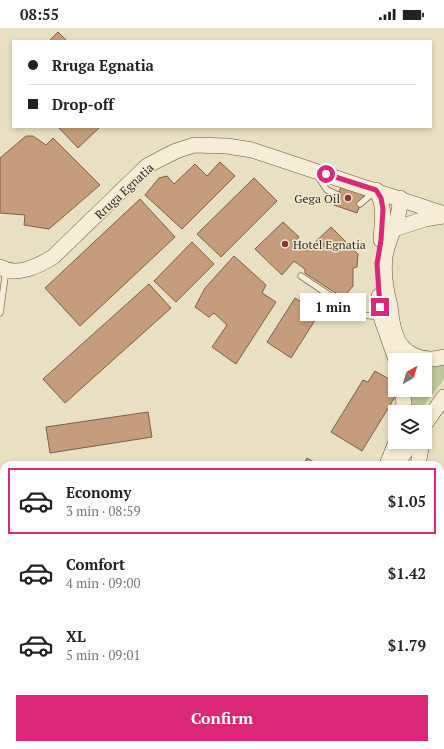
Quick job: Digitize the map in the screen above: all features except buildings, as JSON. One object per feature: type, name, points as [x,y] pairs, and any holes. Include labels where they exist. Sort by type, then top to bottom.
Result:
[{"type":"main road","name":"Rruga Egnatia","points":[[3,269],[23,270],[41,264],[53,257],[147,166],[176,151],[194,145],[227,146],[252,150],[400,198],[444,215]]},
{"type":"main road","points":[[376,190],[381,198],[383,209],[381,240],[377,264],[381,317],[394,353]]},
{"type":"main road","points":[[381,240],[400,198]]},
{"type":"main road","points":[[400,198],[401,209],[387,246],[384,266],[387,294],[395,334],[399,343],[412,355],[430,360],[444,357]]},
{"type":"main road","points":[[394,229],[425,218],[444,215]]},
{"type":"main road","points":[[432,414],[440,402]]},
{"type":"main road","points":[[432,420],[440,402]]},
{"type":"main road","points":[[389,461],[393,449]]},
{"type":"main road","points":[[399,461],[407,449]]},
{"type":"main road","points":[[419,461],[421,449]]},
{"type":"lane","points":[[314,170],[326,190],[338,195]]},
{"type":"lane","points":[[360,204],[376,190]]},
{"type":"lane","points":[[0,313],[3,269]]},
{"type":"lane","points":[[301,276],[347,307],[362,315],[381,317]]},
{"type":"green space","points":[[444,364],[444,379],[432,395],[432,365]]},
{"type":"green space","points":[[408,397],[430,397],[424,405],[409,405]]},
{"type":"place","name":"Gega Oil","points":[[348,198]]},
{"type":"place","name":"Hotel Egnatia","points":[[285,244]]},
{"type":"route","points":[[326,174],[376,190],[381,198],[383,209],[381,240],[377,264],[380,307]]}]
